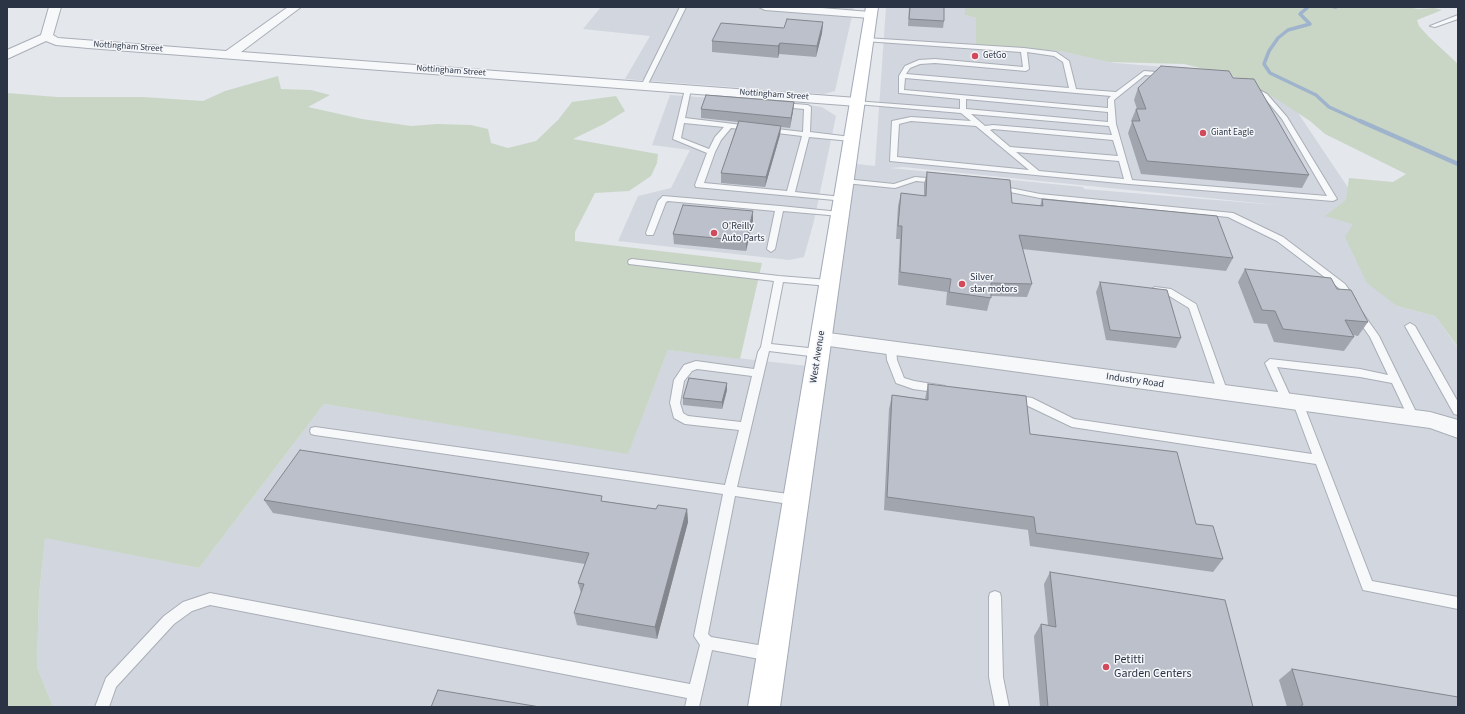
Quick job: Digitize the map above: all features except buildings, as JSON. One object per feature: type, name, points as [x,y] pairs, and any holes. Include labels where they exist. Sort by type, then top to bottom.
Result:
[{"type":"main road","name":"West Avenue","points":[[764,707],[871,11]]},
{"type":"street","points":[[7,55],[41,39],[55,7]]},
{"type":"street","points":[[230,54],[295,7]]},
{"type":"street","points":[[765,7],[871,11]]},
{"type":"street","name":"Nottingham Street","points":[[14,39],[41,39],[688,89],[734,97],[857,102]]},
{"type":"street","name":"Industry Road","points":[[820,346],[891,348],[1223,393],[1455,422]]},
{"type":"lane","points":[[644,86],[683,7]]},
{"type":"lane","points":[[1433,26],[1458,17]]},
{"type":"lane","points":[[866,40],[919,53],[935,61],[1026,69],[1024,50]]},
{"type":"lane","points":[[1073,90],[1067,65],[1061,57],[1049,53],[1024,50],[919,53],[907,67],[902,76],[901,92],[1112,110]]},
{"type":"lane","points":[[1116,138],[911,119],[895,123],[892,159],[1129,182],[1333,200],[1285,118],[1265,95],[1246,85],[1230,80],[1144,73],[1111,99],[1112,124],[1129,182]]},
{"type":"lane","points":[[902,76],[1117,94]]},
{"type":"lane","points":[[688,89],[677,139],[711,152]]},
{"type":"lane","points":[[963,97],[963,111]]},
{"type":"lane","points":[[857,102],[1112,124]]},
{"type":"lane","points":[[770,104],[808,107],[806,134],[790,194]]},
{"type":"lane","points":[[963,111],[1037,173]]},
{"type":"lane","points":[[680,120],[851,139]]},
{"type":"lane","points":[[730,126],[718,139],[711,152],[699,184],[842,198]]},
{"type":"lane","points":[[1009,149],[1123,159]]},
{"type":"lane","points":[[650,233],[662,201],[666,198],[780,208],[842,198],[895,186],[915,179],[946,182]]},
{"type":"lane","points":[[992,186],[1040,196],[1230,215],[1280,239],[1342,286],[1374,336],[1414,418]]},
{"type":"lane","points":[[771,249],[780,208]]},
{"type":"lane","points":[[632,262],[779,279],[829,283]]},
{"type":"lane","points":[[772,655],[707,644],[701,636],[730,490],[763,352],[766,347],[779,279]]},
{"type":"lane","points":[[1145,289],[1168,292],[1193,306],[1223,393]]},
{"type":"lane","points":[[1410,326],[1455,422]]},
{"type":"lane","points":[[766,347],[820,346]]},
{"type":"lane","points":[[891,348],[892,360],[900,380],[913,385],[951,390]]},
{"type":"lane","points":[[1395,380],[1360,373],[1270,363],[1293,402],[1320,460],[1368,586],[1458,603]]},
{"type":"lane","points":[[745,427],[685,420],[678,415],[675,403],[679,380],[688,368],[696,365],[758,373]]},
{"type":"lane","points":[[1005,398],[1028,401],[1072,424],[1320,460]]},
{"type":"lane","points":[[315,431],[796,500]]},
{"type":"lane","points":[[995,597],[996,677],[1002,707]]},
{"type":"lane","points":[[102,707],[111,683],[169,620],[188,606],[210,599],[695,692]]},
{"type":"lane","points":[[692,707],[707,644]]},
{"type":"shaded area","points":[[601,7],[854,7],[835,91],[824,94],[625,79],[650,36],[583,29]]},
{"type":"shaded area","points":[[886,7],[965,7],[965,15],[976,18],[976,45],[1060,51],[1115,63],[1216,71],[1247,78],[1296,110],[1351,192],[1353,224],[1397,306],[1435,316],[1458,348],[1458,707],[53,707],[37,667],[39,596],[45,537],[199,568],[324,404],[628,453],[668,350],[816,367],[848,163],[875,166]],"holes":[[[903,167],[1282,206],[1084,189],[1083,187],[890,168]]]},
{"type":"shaded area","points":[[670,95],[809,105],[822,107],[836,116],[814,221],[804,257],[789,260],[618,241],[638,196],[671,188],[690,150],[652,145]]},
{"type":"green space","points":[[965,7],[1407,7],[1418,9],[1434,8],[1442,10],[1417,20],[1419,26],[1429,37],[1458,64],[1458,347],[1435,316],[1397,306],[1367,283],[1345,237],[1353,224],[1325,216],[1346,200],[1349,178],[1393,182],[1406,174],[1325,134],[1310,121],[1278,100],[1236,77],[1184,64],[1109,62],[1060,51],[976,45],[976,18],[965,15]]},
{"type":"green space","points":[[278,76],[281,89],[311,90],[330,95],[308,107],[362,119],[411,126],[437,124],[471,125],[488,129],[491,143],[508,148],[536,141],[558,120],[572,102],[616,96],[625,111],[604,124],[573,139],[658,154],[657,163],[651,176],[629,191],[595,193],[575,232],[575,241],[762,263],[740,359],[668,350],[628,454],[324,404],[199,568],[45,538],[39,596],[37,667],[53,707],[7,707],[7,93],[57,97],[143,97],[203,101],[225,91]]},
{"type":"waterway","points":[[1308,7],[1300,14],[1310,24],[1288,30],[1278,38],[1269,51],[1264,64],[1270,73],[1316,95],[1329,107],[1362,122]]},
{"type":"waterway","points":[[1360,121],[1458,164]]},
{"type":"place","name":"GetGo","points":[[975,56]]},
{"type":"place","name":"Giant Eagle","points":[[1203,133]]},
{"type":"place","name":"O'Reilly Auto Parts","points":[[714,233]]},
{"type":"place","name":"Silver star motors","points":[[962,284]]},
{"type":"place","name":"Petitti Garden Centers","points":[[1106,667]]}]
